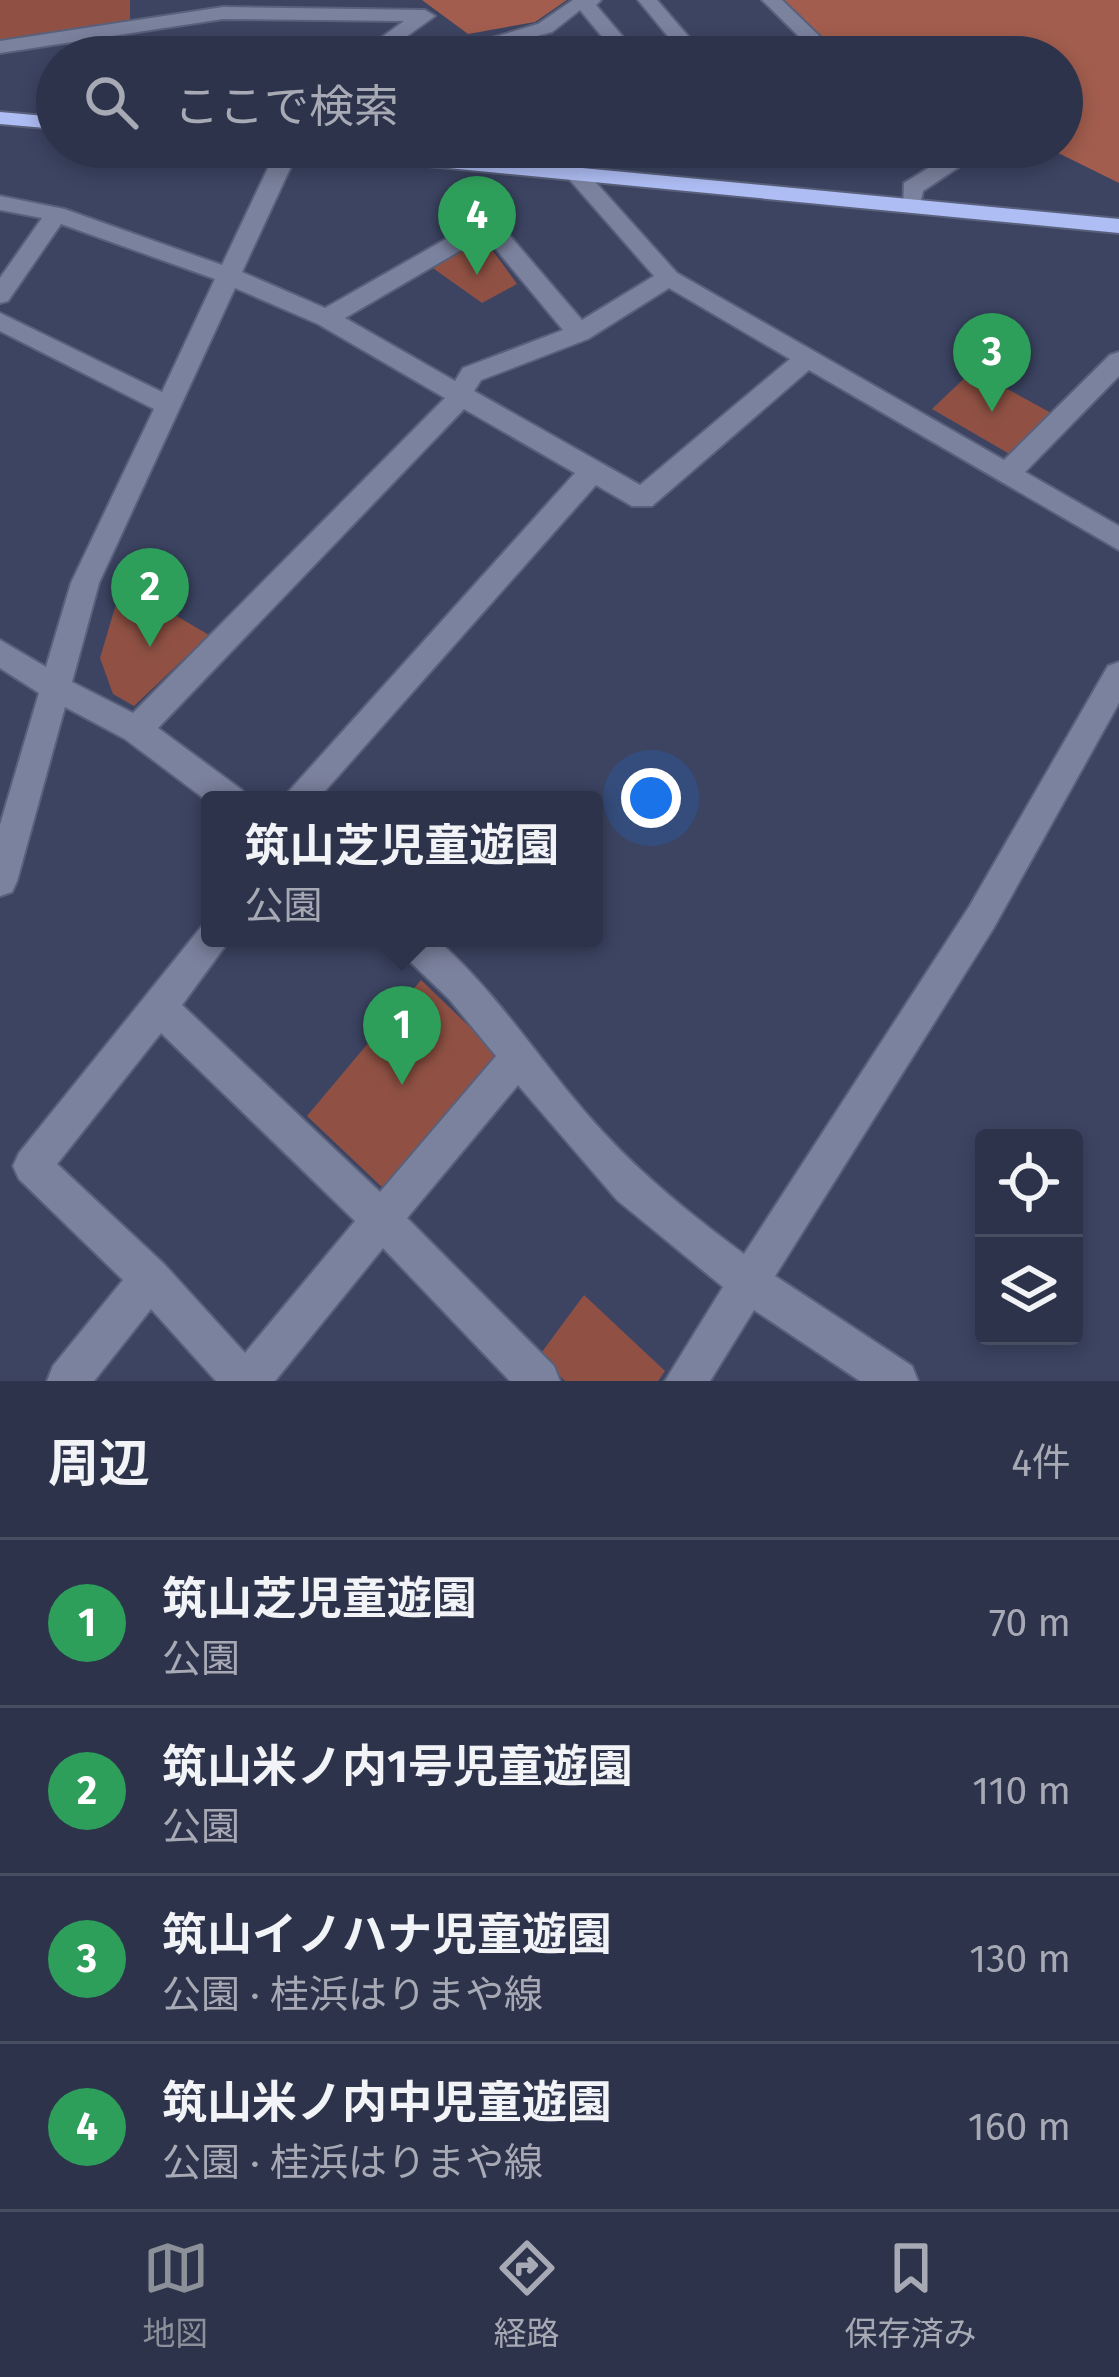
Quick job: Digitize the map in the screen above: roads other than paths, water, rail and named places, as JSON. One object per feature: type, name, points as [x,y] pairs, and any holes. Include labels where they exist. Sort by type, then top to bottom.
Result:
[{"type":"main road","points":[[0,118],[36,121]]},
{"type":"main road","points":[[525,168],[1119,226]]},
{"type":"street","points":[[647,0],[678,36]]},
{"type":"street","points":[[771,0],[808,36]]},
{"type":"street","points":[[72,36],[223,13],[442,31],[545,28],[588,1],[614,36]]},
{"type":"street","points":[[0,47],[36,42]]},
{"type":"street","points":[[0,881],[7,819],[85,584],[280,168]]},
{"type":"street","points":[[567,168],[669,278],[1119,539]]},
{"type":"street","points":[[911,205],[912,188],[944,168]]},
{"type":"street","points":[[0,203],[56,214],[227,275],[326,318],[642,499],[805,360]]},
{"type":"street","points":[[1,293],[56,214]]},
{"type":"street","points":[[326,318],[468,236],[496,234],[579,333]]},
{"type":"street","points":[[136,730],[448,414],[472,374],[579,333],[669,278]]},
{"type":"street","points":[[0,321],[166,405]]},
{"type":"street","points":[[1008,472],[1119,361]]},
{"type":"street","points":[[306,791],[593,470]]},
{"type":"street","points":[[0,652],[52,686],[136,730],[218,791]]},
{"type":"street","points":[[686,1381],[1109,720],[1119,676]]},
{"type":"street","points":[[207,947],[32,1166],[151,1278],[246,1381],[492,1085],[520,1058]]},
{"type":"street","points":[[421,947],[447,968],[597,1154],[750,1284],[897,1381]]},
{"type":"street","points":[[159,1007],[381,1219],[539,1381]]},
{"type":"street","points":[[68,1381],[151,1278]]},
{"type":"place","name":"筑山米ノ内中児童遊園","points":[[477,275]]},
{"type":"place","name":"筑山イノハナ児童遊園","points":[[992,412]]},
{"type":"place","name":"筑山米ノ内1号児童遊園","points":[[150,647]]},
{"type":"place","name":"筑山芝児童遊園","points":[[402,1085]]}]
